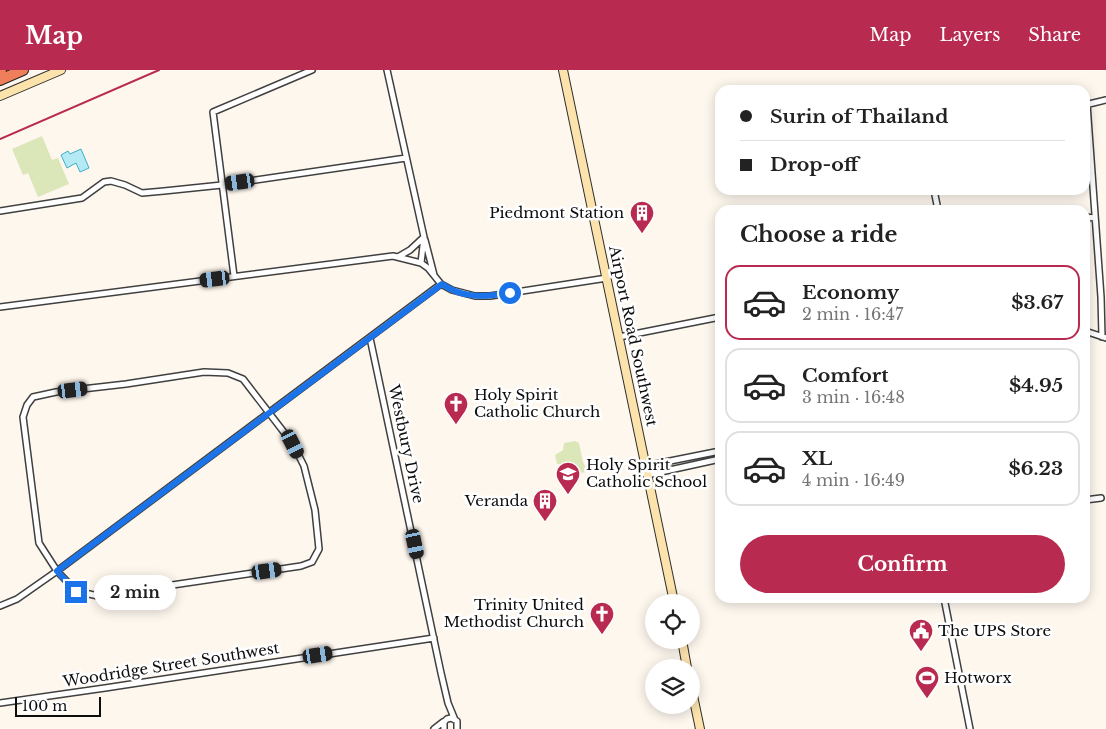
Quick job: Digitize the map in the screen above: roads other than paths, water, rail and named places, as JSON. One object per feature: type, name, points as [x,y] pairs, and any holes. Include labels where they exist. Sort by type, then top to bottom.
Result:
[{"type":"highway","points":[[0,80],[23,70]]},
{"type":"main road","points":[[0,96],[61,70]]},
{"type":"main road","name":"Airport Road Southwest","points":[[563,71],[672,594]]},
{"type":"main road","points":[[697,714],[700,729]]},
{"type":"street","points":[[234,276],[213,112],[312,70]]},
{"type":"street","points":[[387,70],[434,275]]},
{"type":"street","points":[[1090,103],[1106,100]]},
{"type":"street","points":[[1090,155],[1104,337],[1090,333]]},
{"type":"street","points":[[0,211],[82,198],[104,182],[112,181],[142,193],[222,185],[406,158]]},
{"type":"street","points":[[1090,218],[1095,218]]},
{"type":"street","points":[[398,257],[410,250],[424,237]]},
{"type":"street","points":[[421,263],[424,237]]},
{"type":"street","points":[[0,307],[393,256],[421,263],[442,284],[462,294],[483,297],[607,278]]},
{"type":"street","points":[[0,606],[17,599],[57,571],[442,284]]},
{"type":"street","points":[[619,337],[715,318]]},
{"type":"street","name":"Westbury Drive","points":[[370,338],[448,703],[457,724],[463,729]]},
{"type":"street","points":[[204,372],[228,373],[243,379],[270,412],[293,444],[304,466],[315,510],[318,549],[312,562],[301,566],[98,596],[76,592],[57,571],[39,543],[29,472],[23,416],[27,405],[33,397],[56,392],[204,372]]},
{"type":"street","points":[[645,466],[715,452]]},
{"type":"street","points":[[647,475],[715,460]]},
{"type":"street","points":[[1090,499],[1101,498]]},
{"type":"street","points":[[945,603],[970,729]]},
{"type":"street","name":"Woodridge Street Southwest","points":[[0,703],[434,638]]},
{"type":"street","name":"Westbury Drive","points":[[444,729],[448,703]]},
{"type":"street","points":[[434,729],[445,720],[451,718],[457,724]]},
{"type":"water","points":[[81,149],[89,168],[80,172],[76,163],[67,168],[61,155],[68,151],[70,154]]},
{"type":"railway","points":[[0,139],[159,70]]},
{"type":"place","name":"Piedmont Station","points":[[642,234]]},
{"type":"place","name":"Holy Spirit Catholic Church","points":[[456,425]]},
{"type":"place","name":"Holy Spirit Catholic School","points":[[568,495]]},
{"type":"place","name":"Veranda","points":[[545,522]]},
{"type":"place","name":"Trinity United Methodist Church","points":[[602,635]]},
{"type":"place","name":"The UPS Store","points":[[921,652]]},
{"type":"place","name":"Hotworx","points":[[927,699]]}]
